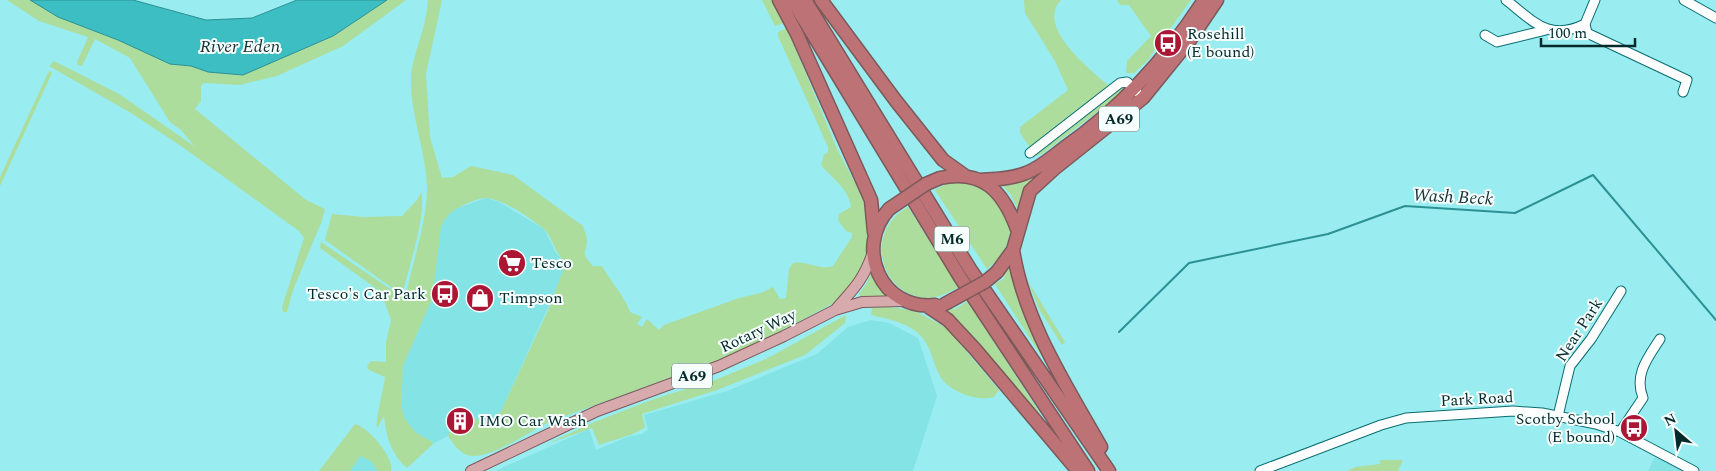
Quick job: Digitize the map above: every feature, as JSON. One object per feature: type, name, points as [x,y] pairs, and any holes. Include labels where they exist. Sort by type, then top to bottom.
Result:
[{"type":"highway","points":[[779,0],[797,34],[871,200],[874,232]]},
{"type":"highway","name":"M6","points":[[792,0],[960,277],[1088,471]]},
{"type":"highway","name":"M6","points":[[806,0],[970,269],[1109,471]]},
{"type":"highway","points":[[821,0],[896,102],[943,160],[964,175],[981,180],[1001,197],[1010,209],[1017,229],[1013,250],[1017,277],[1056,367],[1115,471]]},
{"type":"highway","name":"A69","points":[[981,180],[1026,174],[1139,94],[1204,0]]},
{"type":"highway","name":"A69","points":[[1017,229],[1025,201],[1036,184],[1139,94],[1190,40],[1217,0]]},
{"type":"highway","name":"A69","points":[[964,175],[940,178],[926,184],[889,209],[879,220],[874,232],[872,255],[879,275],[890,290],[903,301],[927,306],[943,305],[984,282],[996,272],[1013,250]]},
{"type":"highway","points":[[927,306],[948,320],[975,349],[1078,471]]},
{"type":"main road","name":"Rotary Way","points":[[835,310],[855,290],[864,276],[872,255]]},
{"type":"main road","name":"Rotary Way","points":[[471,471],[597,411],[719,366],[835,310],[862,302],[903,301]]},
{"type":"street","points":[[1506,0],[1546,30]]},
{"type":"street","points":[[1595,0],[1585,24],[1587,33],[1687,80],[1683,92]]},
{"type":"street","points":[[1684,0],[1716,18]]},
{"type":"street","points":[[1485,35],[1497,42],[1546,30],[1571,31],[1585,24]]},
{"type":"street","points":[[1030,153],[1120,82],[1127,82],[1139,94]]},
{"type":"street","name":"Near Park","points":[[1558,416],[1570,366],[1591,339],[1621,291]]},
{"type":"street","points":[[1620,432],[1643,398],[1638,385],[1647,359],[1660,339]]},
{"type":"street","name":"Park Road","points":[[1260,471],[1381,425],[1406,418],[1513,411],[1558,416],[1596,424],[1620,432],[1694,471]]},
{"type":"shaded area","points":[[486,198],[499,202],[544,229],[556,253],[566,263],[564,272],[501,411],[491,425],[485,423],[468,425],[460,432],[451,428],[448,436],[434,443],[415,432],[405,419],[401,407],[403,366],[432,299],[441,227],[444,219],[455,209]]},
{"type":"shaded area","points":[[871,320],[889,323],[918,338],[937,396],[913,471],[495,471],[589,429],[596,450],[630,436],[642,434],[648,430],[644,415],[727,391],[817,354],[848,327]]},
{"type":"shaded area","points":[[361,449],[390,471],[346,471]]},
{"type":"shaded area","points":[[1655,457],[1683,470],[1683,471],[1648,471]]},
{"type":"green space","points":[[7,0],[30,0],[58,17],[118,40],[170,64],[191,66],[208,72],[243,75],[333,36],[387,0],[406,0],[343,46],[277,76],[240,85],[204,83],[201,86],[201,101],[195,109],[306,200],[325,209],[293,290],[287,312],[283,312],[282,307],[304,238],[299,231],[181,146],[131,113],[49,66],[54,61],[119,94],[194,146],[181,130],[170,122],[130,58],[95,39],[82,66],[78,65],[77,62],[88,37],[39,21]]},
{"type":"green space","points":[[428,0],[442,0],[426,74],[430,137],[442,178],[453,177],[471,166],[513,175],[583,226],[587,239],[585,255],[589,261],[593,266],[602,266],[630,312],[642,317],[637,324],[642,327],[647,319],[659,330],[664,325],[739,298],[761,293],[773,287],[780,299],[786,298],[789,269],[793,263],[798,262],[824,267],[833,266],[852,237],[852,233],[846,231],[838,220],[839,214],[851,207],[850,201],[844,189],[821,165],[824,155],[828,152],[828,147],[778,36],[778,32],[787,28],[837,149],[855,183],[862,189],[872,230],[865,264],[845,297],[762,341],[721,359],[549,422],[497,450],[476,456],[467,455],[458,449],[448,436],[451,428],[463,431],[471,417],[491,425],[501,411],[548,310],[566,263],[558,254],[543,228],[523,214],[499,201],[484,198],[473,201],[449,214],[441,227],[432,299],[403,366],[401,407],[405,419],[415,432],[434,443],[407,468],[393,451],[386,431],[384,416],[377,428],[377,418],[385,377],[369,370],[367,366],[371,361],[386,362],[386,342],[391,320],[381,292],[320,248],[321,242],[405,299],[427,199],[426,173],[413,105],[411,78]]},
{"type":"green space","points":[[762,0],[771,0],[784,23],[775,26]]},
{"type":"green space","points":[[1024,0],[1061,0],[1055,11],[1055,23],[1068,47],[1090,70],[1109,86],[1124,84],[1129,88],[1042,154],[1036,156],[1020,133],[1020,127],[1068,90],[1055,61],[1025,13]]},
{"type":"green space","points":[[1117,0],[1191,0],[1147,61],[1134,73],[1126,73],[1127,61],[1151,36],[1129,5],[1120,5]]},
{"type":"green space","points":[[49,71],[52,73],[0,186],[0,177]]},
{"type":"green space","points":[[1029,174],[1035,179],[1018,210],[1011,195],[1001,184]]},
{"type":"green space","points":[[952,181],[987,183],[1012,224],[1004,249],[998,259],[987,269],[935,190]]},
{"type":"green space","points":[[421,192],[422,202],[419,228],[402,295],[325,240],[332,214],[364,217],[402,216],[417,200]]},
{"type":"green space","points":[[908,207],[959,287],[939,296],[926,298],[910,294],[897,285],[888,274],[883,260],[882,245],[886,231],[894,218]]},
{"type":"green space","points":[[1012,263],[1072,403],[995,284],[1005,278],[1003,273]]},
{"type":"green space","points":[[872,268],[891,296],[860,296],[859,294],[867,283]]},
{"type":"green space","points":[[1028,281],[1065,342],[1062,345],[1039,309]]},
{"type":"green space","points":[[968,301],[1041,415],[939,309],[952,307],[954,310]]},
{"type":"green space","points":[[877,305],[915,311],[947,328],[999,390],[994,397],[972,397],[950,387],[944,382],[937,371],[927,344],[920,335],[903,324],[871,315],[872,308]]},
{"type":"green space","points":[[846,315],[845,323],[805,355],[717,390],[642,414],[645,427],[641,430],[599,445],[592,428],[547,444],[592,423],[654,399],[715,380],[768,358]]},
{"type":"green space","points":[[355,424],[367,431],[385,451],[391,465],[391,471],[378,471],[371,461],[360,456],[350,471],[319,471]]},
{"type":"green space","points":[[1380,460],[1403,460],[1398,471],[1347,471],[1355,467],[1380,464]]},
{"type":"water","name":"River Eden","points":[[30,0],[133,0],[206,20],[252,18],[297,0],[387,0],[333,36],[243,75],[208,72],[191,66],[170,64],[118,40],[58,17]]},
{"type":"waterway","name":"Wash Beck","points":[[1119,332],[1189,263],[1328,234],[1405,206],[1515,213],[1593,175],[1716,320]]},
{"type":"place","name":"Rosehill (E bound)","points":[[1168,43]]},
{"type":"place","name":"Tesco","points":[[512,263]]},
{"type":"place","name":"Tesco's Car Park","points":[[445,294]]},
{"type":"place","name":"Timpson","points":[[480,298]]},
{"type":"place","name":"IMO Car Wash","points":[[460,421]]},
{"type":"place","name":"Scotby School (E bound)","points":[[1634,428]]}]
